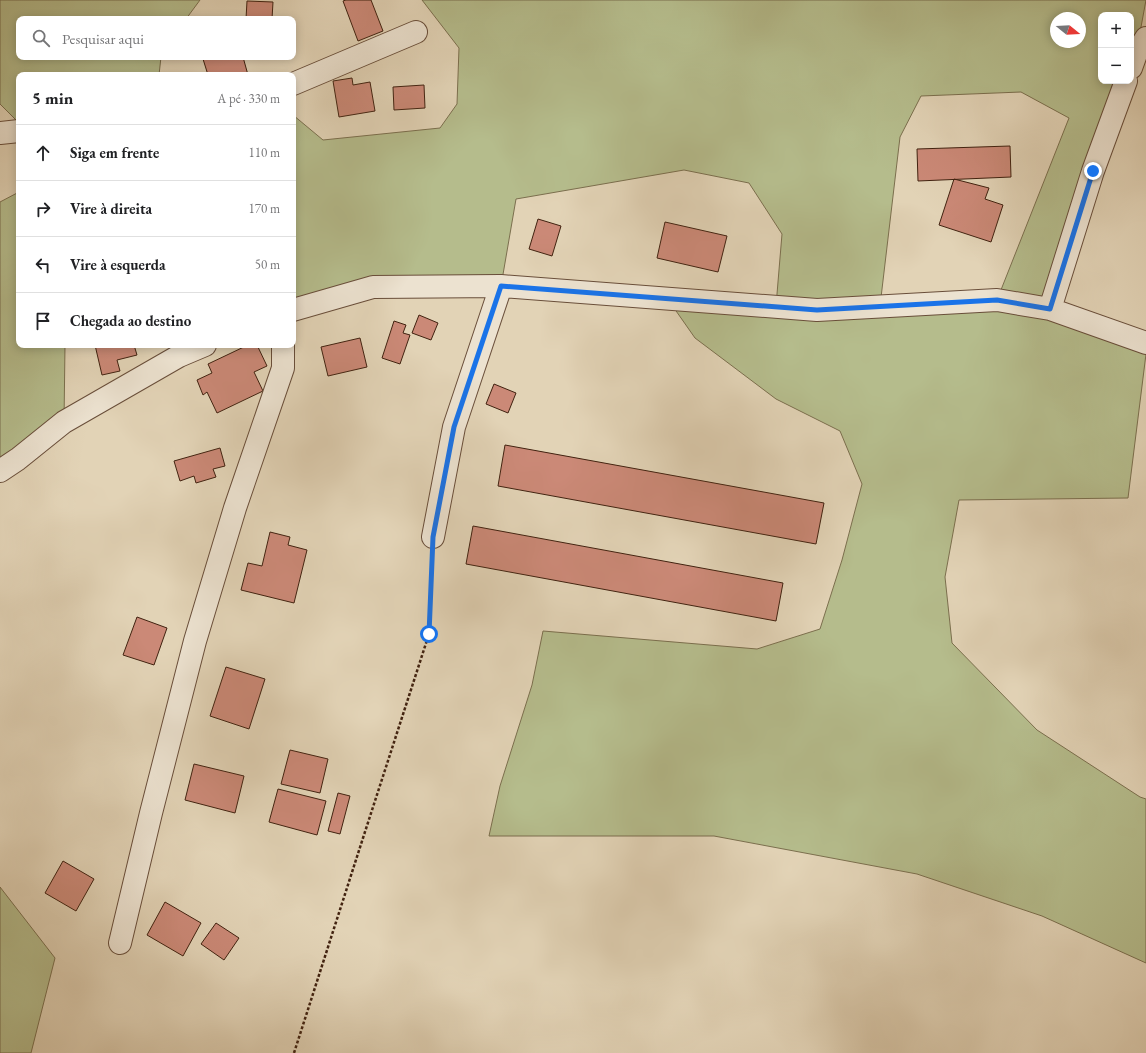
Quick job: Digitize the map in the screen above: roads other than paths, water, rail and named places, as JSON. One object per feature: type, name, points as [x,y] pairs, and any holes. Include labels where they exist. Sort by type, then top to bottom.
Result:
[{"type":"street","points":[[296,83],[416,32]]},
{"type":"street","points":[[1134,60],[1146,38]]},
{"type":"street","points":[[1050,309],[1093,171],[1125,84]]},
{"type":"street","points":[[0,133],[16,131]]},
{"type":"street","points":[[433,537],[454,427],[501,286]]},
{"type":"street","points":[[296,309],[373,287],[501,286],[817,310],[997,300],[1050,309],[1146,343]]},
{"type":"street","points":[[0,471],[18,459],[64,422],[178,356],[198,348]]},
{"type":"street","points":[[120,942],[195,641],[235,508],[283,368],[283,348]]}]
